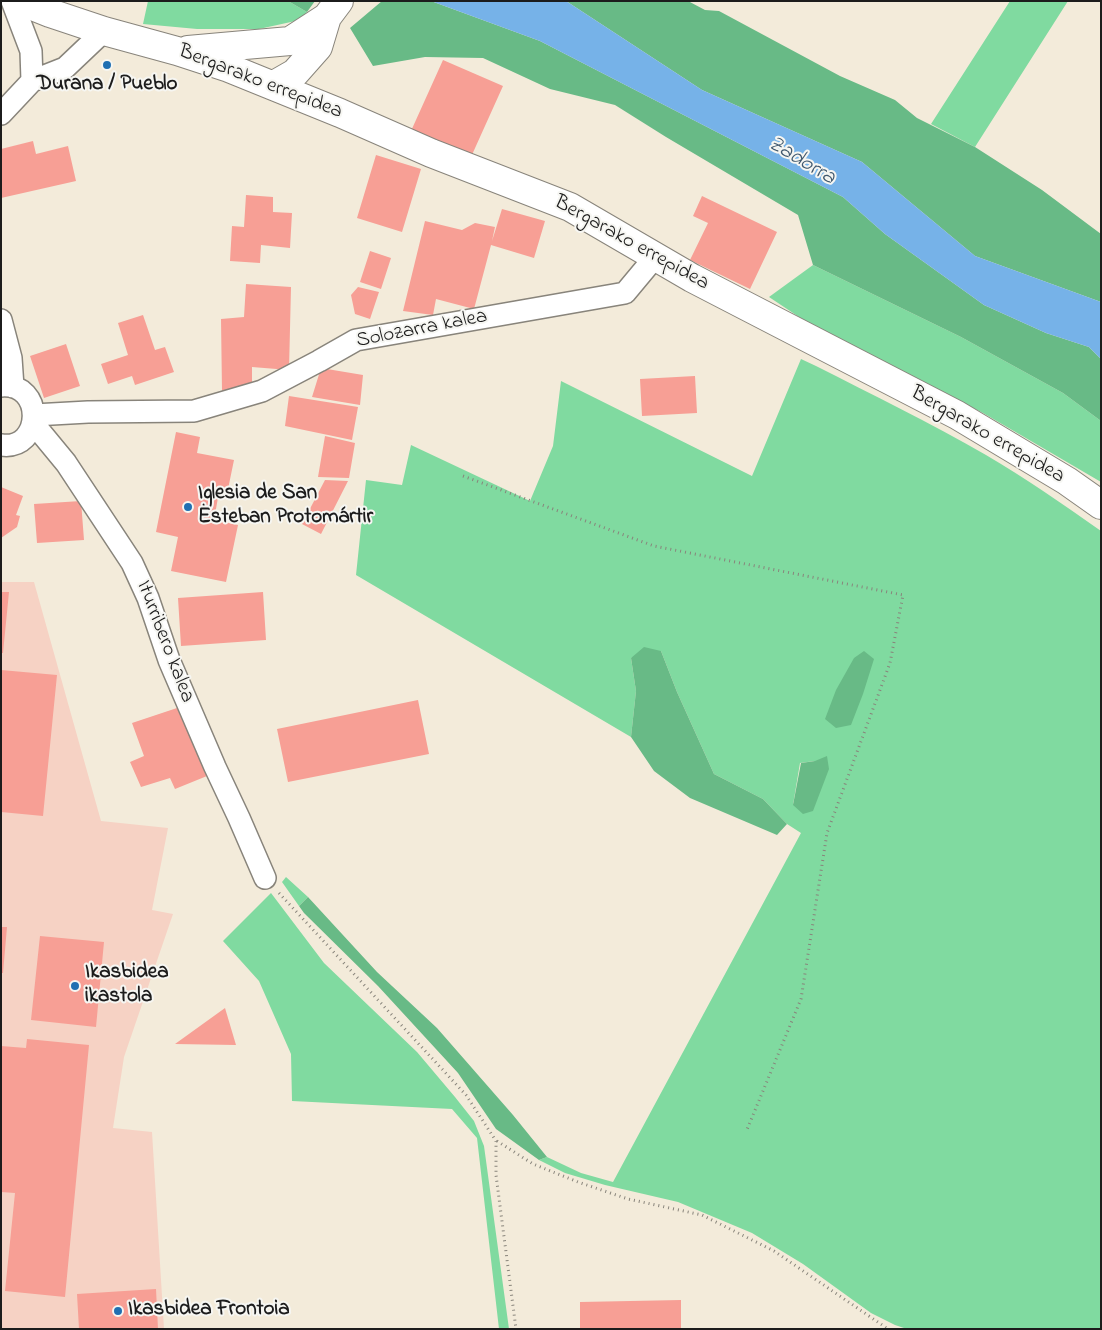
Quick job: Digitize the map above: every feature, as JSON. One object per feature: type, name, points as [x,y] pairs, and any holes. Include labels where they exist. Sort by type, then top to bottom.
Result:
[{"type":"street","points":[[12,1],[31,51],[32,80]]},
{"type":"street","name":"Bergarako errepidea","points":[[20,1],[104,31],[177,51],[229,68],[274,85],[431,153],[570,207],[700,283],[957,415],[1067,481],[1101,505]]},
{"type":"street","points":[[177,51],[318,47],[333,9]]},
{"type":"street","points":[[1,114],[32,80],[65,68],[104,31]]},
{"type":"street","points":[[274,85],[282,59],[299,49]]},
{"type":"street","points":[[299,49],[315,90],[340,113]]},
{"type":"street","name":"Solozarra kalea","points":[[34,419],[88,412],[194,411],[262,391],[356,340],[625,293],[655,257]]},
{"type":"street","points":[[1,320],[12,358],[7,387]]},
{"type":"street","name":"Iturribero kalea","points":[[7,387],[22,391],[29,398],[33,407],[34,419],[66,463],[132,562],[148,598],[169,660],[265,878]]},
{"type":"street","points":[[1,445],[14,444],[23,439],[30,432],[34,419]]},
{"type":"path","points":[[463,476],[654,546],[903,595],[890,663],[827,833],[800,999],[746,1132]]},
{"type":"path","points":[[265,878],[466,1095],[496,1141],[533,1164],[578,1182],[628,1199],[702,1214],[774,1251],[888,1329]]},
{"type":"path","points":[[496,1141],[496,1174],[516,1329]]},
{"type":"shaded area","name":"Ikasbidea ikastola","points":[[1,582],[34,582],[101,821],[168,828],[152,910],[173,914],[124,1057],[113,1128],[152,1132],[164,1329],[1,1329]]},
{"type":"green space","points":[[148,1],[288,1],[307,12],[300,20],[259,29],[197,29],[143,24]]},
{"type":"green space","points":[[288,1],[315,1],[307,12]]},
{"type":"green space","points":[[382,1],[431,1],[540,41],[843,197],[885,234],[984,305],[1046,333],[1089,347],[1101,359],[1101,421],[1063,393],[961,337],[813,265],[798,215],[615,105],[550,89],[483,58],[425,57],[373,66],[350,28]]},
{"type":"green space","points":[[566,1],[688,1],[705,10],[719,11],[840,76],[895,100],[917,118],[975,147],[1042,190],[1101,234],[1101,302],[975,256],[862,162],[702,90]]},
{"type":"green space","points":[[1010,1],[1068,1],[975,147],[931,124]]},
{"type":"green space","points":[[813,265],[961,337],[1063,393],[1101,421],[1101,482],[983,413],[814,327],[769,297]]},
{"type":"green space","points":[[801,359],[923,420],[986,455],[1101,531],[1101,1329],[907,1329],[871,1313],[803,1264],[752,1233],[678,1202],[605,1185],[565,1173],[539,1160],[547,1157],[581,1173],[613,1182],[801,833],[787,824],[763,799],[714,774],[677,692],[661,651],[631,658],[636,691],[631,737],[356,575],[366,480],[402,485],[411,445],[530,501],[553,446],[561,381],[752,476]],"holes":[[[815,761],[793,805],[800,763]]]},
{"type":"green space","points":[[644,647],[661,651],[677,692],[714,774],[763,799],[787,824],[777,835],[690,798],[654,771],[631,737],[636,691],[631,658]]},
{"type":"green space","points":[[864,651],[874,659],[863,694],[851,725],[836,728],[825,719],[836,690],[854,658]]},
{"type":"green space","points":[[827,756],[829,769],[813,811],[803,814],[793,805],[801,763],[815,761]]},
{"type":"green space","points":[[286,877],[308,897],[299,906],[282,882]]},
{"type":"green space","points":[[271,893],[324,963],[417,1052],[474,1121],[484,1146],[509,1329],[499,1329],[477,1138],[452,1109],[292,1101],[291,1054],[259,981],[223,941]]},
{"type":"green space","points":[[308,897],[377,972],[437,1028],[547,1157],[539,1160],[496,1129],[458,1073],[378,986],[304,913],[299,906]]},
{"type":"water","name":"Zadorra","points":[[431,1],[566,1],[702,90],[862,162],[975,256],[1101,302],[1101,359],[1089,347],[1046,333],[984,305],[885,234],[843,197],[540,41]]},
{"type":"building","points":[[443,60],[503,86],[471,157],[411,131]]},
{"type":"building","points":[[33,141],[36,154],[68,146],[76,181],[1,198],[1,149]]},
{"type":"building","points":[[376,155],[421,169],[402,232],[357,218]]},
{"type":"building","points":[[246,195],[273,197],[273,212],[292,213],[290,248],[261,245],[260,263],[230,261],[232,226],[244,227]]},
{"type":"building","points":[[702,196],[777,232],[750,289],[690,260],[708,223],[693,216]]},
{"type":"building","points":[[502,209],[545,221],[534,258],[491,245],[474,309],[436,299],[433,315],[403,311],[425,221],[462,230],[475,223],[495,227],[492,241]]},
{"type":"building","points":[[370,251],[391,258],[381,289],[360,282]]},
{"type":"building","points":[[246,284],[291,287],[289,370],[252,367],[252,383],[222,391],[221,319],[244,317]]},
{"type":"building","points":[[358,287],[379,292],[370,319],[355,314],[351,295]]},
{"type":"building","points":[[143,315],[155,350],[165,347],[174,372],[135,385],[132,376],[108,384],[101,364],[128,355],[118,323]]},
{"type":"building","points":[[66,344],[80,386],[44,398],[30,356]]},
{"type":"building","points":[[321,368],[363,375],[360,405],[312,397]]},
{"type":"building","points":[[695,376],[697,413],[642,416],[640,379]]},
{"type":"building","points":[[289,396],[358,407],[352,440],[285,426]]},
{"type":"building","name":"Iglesia de San Esteban Protomártir","points":[[176,432],[200,437],[197,453],[234,460],[227,494],[219,492],[214,520],[238,525],[226,582],[171,571],[178,537],[156,532]]},
{"type":"building","points":[[325,436],[355,443],[349,478],[318,477]]},
{"type":"building","points":[[325,480],[348,481],[321,534],[302,524]]},
{"type":"building","points":[[1,487],[23,496],[16,515],[20,516],[17,527],[1,538]]},
{"type":"building","points":[[81,501],[84,540],[37,543],[34,504]]},
{"type":"building","points":[[1,592],[9,592],[3,653],[1,653]]},
{"type":"building","points":[[263,592],[266,640],[181,646],[178,598]]},
{"type":"building","points":[[1,670],[57,675],[43,816],[1,812]]},
{"type":"building","points":[[418,700],[429,754],[288,782],[277,729]]},
{"type":"building","points":[[177,708],[207,776],[175,789],[170,778],[141,787],[130,762],[144,756],[132,723]]},
{"type":"building","points":[[1,927],[7,927],[3,973],[1,973]]},
{"type":"building","points":[[40,936],[104,942],[96,1027],[31,1020]]},
{"type":"building","points":[[225,1008],[236,1045],[175,1044]]},
{"type":"building","points":[[27,1039],[89,1045],[65,1297],[5,1291],[15,1193],[1,1192],[1,1046],[26,1048]]},
{"type":"building","name":"Ikasbidea Frontoia","points":[[156,1289],[158,1329],[79,1329],[77,1294]]},
{"type":"building","points":[[681,1300],[681,1329],[580,1329],[580,1302]]},
{"type":"place","name":"Durana / Pueblo","points":[[107,65]]},
{"type":"place","name":"Iglesia de San Esteban Protomártir","points":[[188,507]]},
{"type":"place","name":"Ikasbidea ikastola","points":[[75,986]]},
{"type":"place","name":"Ikasbidea Frontoia","points":[[118,1311]]}]
